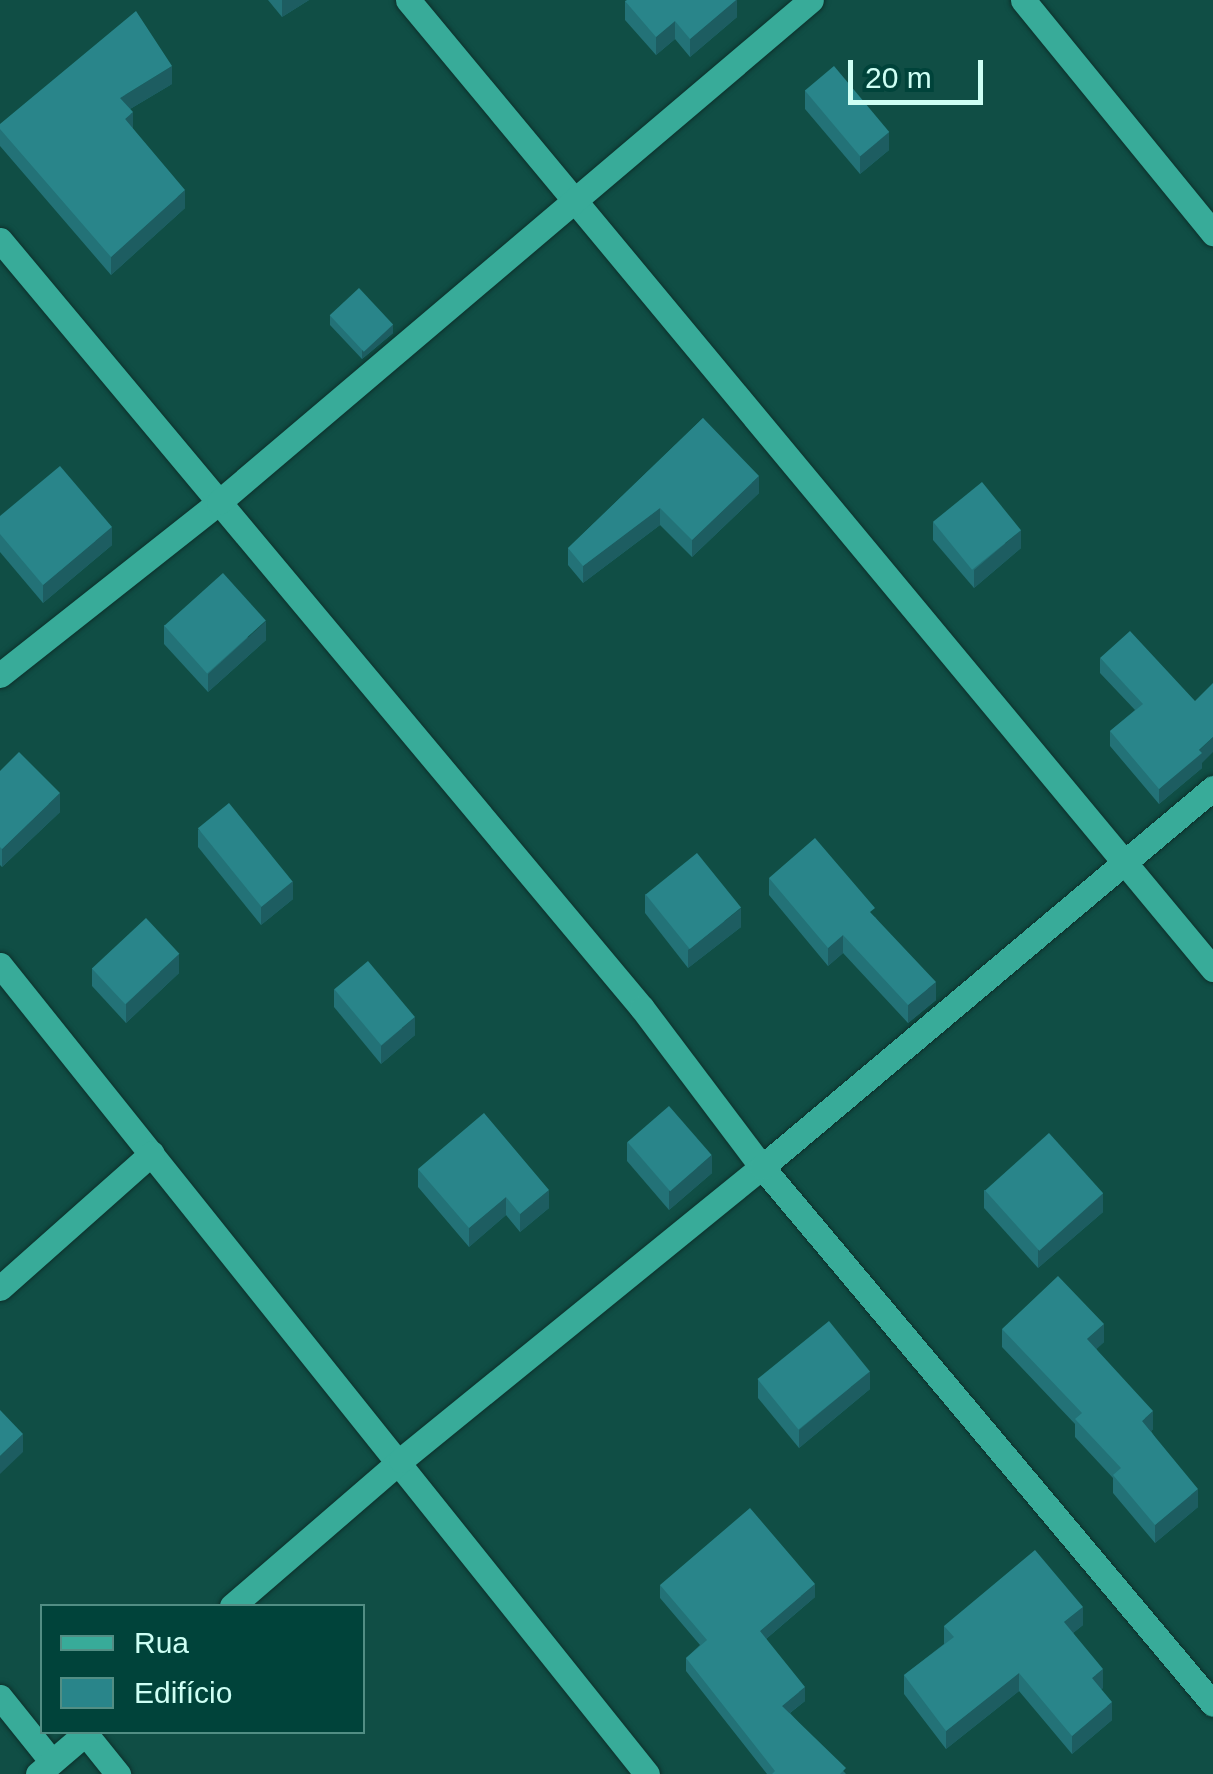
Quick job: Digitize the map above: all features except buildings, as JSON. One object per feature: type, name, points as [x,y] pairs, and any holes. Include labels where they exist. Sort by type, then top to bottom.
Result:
[{"type":"street","points":[[408,0],[1213,970]]},
{"type":"street","points":[[0,675],[219,502],[812,0]]},
{"type":"street","points":[[1024,0],[1213,233]]},
{"type":"street","points":[[0,240],[642,1008],[762,1167],[1213,1704]]},
{"type":"street","points":[[234,1604],[401,1460],[762,1167],[1213,788]]},
{"type":"street","points":[[0,965],[401,1460],[635,1769]]},
{"type":"street","points":[[0,1288],[152,1152]]},
{"type":"street","points":[[0,1697],[45,1768],[84,1734]]},
{"type":"street","points":[[88,1734],[118,1774]]}]
